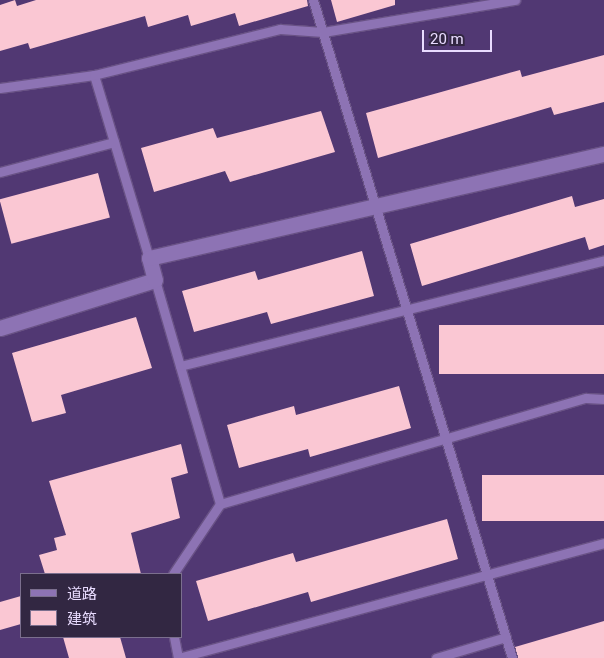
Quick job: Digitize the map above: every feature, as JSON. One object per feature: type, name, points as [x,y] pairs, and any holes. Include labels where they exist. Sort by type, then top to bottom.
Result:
[{"type":"street","points":[[0,328],[155,280],[149,258],[604,154]]},
{"type":"lane","points":[[313,0],[374,207],[512,658]]},
{"type":"lane","points":[[0,88],[94,75],[280,29],[323,32],[515,0]]},
{"type":"lane","points":[[94,75],[149,258]]},
{"type":"lane","points":[[0,172],[114,142]]},
{"type":"lane","points":[[180,366],[405,308],[604,260]]},
{"type":"lane","points":[[155,280],[220,504]]},
{"type":"lane","points":[[174,573],[220,504],[586,398],[604,399]]},
{"type":"lane","points":[[174,638],[178,658],[604,543]]},
{"type":"lane","points":[[436,658],[506,637]]},
{"type":"building","points":[[15,0],[17,6],[36,0],[307,0],[308,6],[239,26],[235,13],[191,26],[188,15],[148,27],[145,16],[30,49],[28,43],[0,51],[0,5]]},
{"type":"building","points":[[331,0],[395,0],[395,5],[337,22]]},
{"type":"building","points":[[604,55],[604,102],[554,115],[551,107],[378,158],[366,113],[520,70],[522,77]]},
{"type":"building","points":[[321,111],[335,152],[230,182],[225,171],[154,192],[141,148],[213,128],[217,138]]},
{"type":"building","points":[[98,173],[110,217],[11,244],[0,199]]},
{"type":"building","points":[[572,196],[575,207],[604,199],[604,245],[589,250],[585,237],[422,286],[410,244]]},
{"type":"building","points":[[362,251],[374,296],[271,324],[267,312],[194,332],[182,291],[255,271],[258,280]]},
{"type":"building","points":[[136,317],[152,368],[61,395],[66,413],[32,422],[12,353]]},
{"type":"building","points":[[439,325],[604,325],[604,374],[439,374]]},
{"type":"building","points":[[399,386],[411,428],[310,457],[308,449],[239,468],[227,425],[294,406],[296,415]]},
{"type":"building","points":[[181,444],[188,473],[171,478],[180,518],[131,533],[141,573],[45,573],[39,555],[57,550],[54,538],[66,535],[49,481]]},
{"type":"building","points":[[482,475],[604,475],[604,521],[482,521]]},
{"type":"building","points":[[447,519],[458,559],[311,602],[308,592],[208,621],[196,581],[293,553],[296,562]]},
{"type":"building","points":[[20,596],[20,624],[0,630],[0,602]]},
{"type":"building","points":[[604,621],[604,658],[518,658],[515,647]]},
{"type":"building","points":[[63,638],[120,638],[126,658],[69,658]]}]
